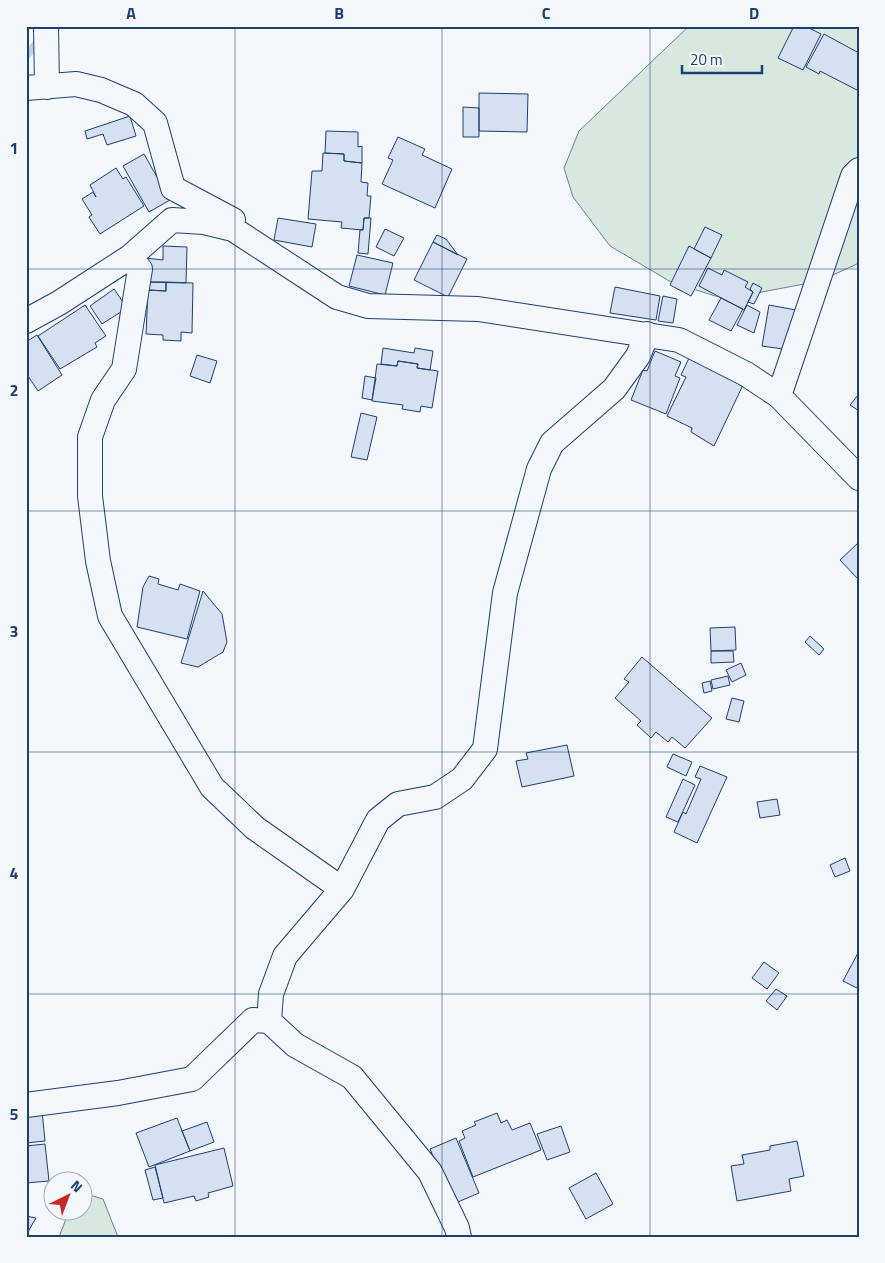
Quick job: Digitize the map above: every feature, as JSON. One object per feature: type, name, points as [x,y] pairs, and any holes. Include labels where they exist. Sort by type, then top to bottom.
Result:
[{"type":"street","points":[[46,26],[37,88],[76,84],[101,90],[134,104],[156,123],[173,188],[237,222],[233,229]]},
{"type":"street","points":[[779,396],[853,176],[859,170]]},
{"type":"street","points":[[26,321],[59,303],[130,257],[172,220],[204,222],[233,229],[337,297],[368,306],[478,309],[679,340],[746,374],[779,396],[859,478]]},
{"type":"street","points":[[130,257],[140,269],[124,369],[103,400],[90,437],[90,496],[98,561],[110,616],[212,787],[255,828],[342,889]]},
{"type":"street","points":[[268,1021],[271,994],[285,956],[342,889],[378,820],[398,804],[434,797],[462,778],[485,749],[505,593],[539,469],[552,443],[614,389],[638,356],[647,334]]},
{"type":"street","points":[[26,1105],[118,1093],[192,1079],[253,1020],[268,1021],[295,1045],[352,1077],[430,1172],[457,1228],[459,1237]]},
{"type":"shaded area","points":[[689,26],[859,26],[859,263],[820,281],[725,299],[671,282],[610,246],[573,197],[564,168],[579,131]]},
{"type":"shaded area","points":[[92,1196],[103,1199],[118,1237],[59,1237],[66,1220],[92,1220]]},
{"type":"building","points":[[794,26],[805,26],[821,34],[803,70],[778,58]]},
{"type":"building","points":[[824,34],[859,53],[859,86],[857,90],[820,71],[819,74],[806,67]]},
{"type":"building","points":[[479,93],[528,94],[527,132],[479,131]]},
{"type":"building","points":[[463,107],[479,108],[479,137],[463,137]]},
{"type":"building","points":[[130,116],[136,136],[107,145],[103,134],[87,139],[85,131]]},
{"type":"building","points":[[326,131],[358,132],[358,147],[362,146],[362,163],[344,161],[344,154],[325,153]]},
{"type":"building","points":[[398,137],[425,149],[422,155],[452,169],[435,208],[382,184],[393,160],[388,158]]},
{"type":"building","points":[[323,153],[344,154],[344,161],[362,163],[361,182],[368,183],[367,196],[371,196],[369,218],[364,218],[363,230],[341,228],[342,222],[308,219],[312,171],[322,171]]},
{"type":"building","points":[[144,154],[170,200],[149,212],[123,166]]},
{"type":"building","points":[[116,168],[123,179],[126,177],[144,206],[100,234],[89,217],[92,215],[82,199],[93,192],[96,197],[90,185]]},
{"type":"building","points":[[278,218],[316,224],[312,247],[274,240]]},
{"type":"building","points":[[364,218],[371,218],[368,254],[358,253],[360,230],[363,230]]},
{"type":"building","points":[[705,227],[722,235],[711,258],[694,249]]},
{"type":"building","points":[[385,229],[404,238],[394,256],[376,247]]},
{"type":"building","points":[[437,235],[446,239],[458,255],[433,242]]},
{"type":"building","points":[[433,242],[467,259],[448,297],[414,280]]},
{"type":"building","points":[[163,246],[187,247],[186,283],[146,282],[146,258],[163,260]]},
{"type":"building","points":[[689,246],[711,258],[691,296],[670,285]]},
{"type":"building","points":[[357,255],[393,263],[385,295],[349,286]]},
{"type":"building","points":[[708,268],[722,275],[724,270],[748,282],[745,287],[753,292],[744,310],[699,286]]},
{"type":"building","points":[[148,282],[166,282],[166,291],[148,290]]},
{"type":"building","points":[[166,282],[193,283],[192,333],[181,332],[181,341],[163,340],[163,335],[146,334],[148,290],[166,291]]},
{"type":"building","points":[[753,283],[762,288],[754,304],[748,302],[753,292],[750,289]]},
{"type":"building","points":[[615,287],[660,296],[656,320],[610,313]]},
{"type":"building","points":[[114,289],[127,308],[102,324],[90,306]]},
{"type":"building","points":[[663,296],[677,299],[673,323],[658,321]]},
{"type":"building","points":[[721,298],[743,309],[731,331],[709,320]]},
{"type":"building","points":[[85,305],[106,336],[95,343],[97,347],[60,369],[38,336]]},
{"type":"building","points":[[747,305],[760,312],[754,333],[737,325]]},
{"type":"building","points":[[769,305],[796,310],[790,350],[762,346]]},
{"type":"building","points":[[37,335],[62,375],[38,391],[26,373],[26,342]]},
{"type":"building","points":[[383,348],[414,353],[415,348],[433,351],[430,370],[417,368],[418,364],[398,361],[397,366],[381,364]]},
{"type":"building","points":[[655,351],[681,362],[675,376],[680,378],[666,414],[631,400],[643,370],[647,371]]},
{"type":"building","points":[[197,355],[217,361],[210,383],[190,376]]},
{"type":"building","points":[[689,358],[743,385],[714,446],[691,432],[692,428],[667,416],[686,377],[681,375]]},
{"type":"building","points":[[398,361],[418,364],[417,368],[438,371],[432,408],[421,406],[420,412],[402,409],[403,405],[372,401],[377,364],[397,366]]},
{"type":"building","points":[[365,376],[376,378],[372,400],[362,398]]},
{"type":"building","points":[[859,394],[859,411],[850,405]]},
{"type":"building","points":[[361,413],[377,417],[367,460],[351,457]]},
{"type":"building","points":[[859,542],[859,578],[858,579],[840,560]]},
{"type":"building","points":[[149,576],[159,579],[158,584],[178,590],[180,584],[200,591],[187,639],[137,627],[143,587]]},
{"type":"building","points":[[203,591],[222,614],[227,642],[223,652],[198,667],[181,663]]},
{"type":"building","points":[[735,627],[736,650],[711,651],[710,628]]},
{"type":"building","points":[[810,636],[824,649],[819,655],[805,642]]},
{"type":"building","points":[[711,651],[733,651],[734,662],[711,663]]},
{"type":"building","points":[[642,657],[712,718],[685,748],[672,737],[668,742],[656,732],[651,738],[637,725],[641,721],[615,698],[629,682],[624,679]]},
{"type":"building","points":[[741,663],[746,675],[732,682],[726,670]]},
{"type":"building","points":[[728,676],[730,685],[713,689],[711,680]]},
{"type":"building","points":[[710,681],[712,691],[704,693],[702,683]]},
{"type":"building","points":[[732,698],[744,701],[739,722],[726,719]]},
{"type":"building","points":[[567,745],[574,776],[522,787],[516,761],[528,759],[526,753]]},
{"type":"building","points":[[673,754],[692,762],[686,776],[667,767]]},
{"type":"building","points":[[700,766],[727,777],[697,843],[674,832],[683,812],[686,814],[701,779],[695,777]]},
{"type":"building","points":[[683,779],[695,785],[678,822],[666,817]]},
{"type":"building","points":[[777,799],[780,815],[760,818],[757,802]]},
{"type":"building","points":[[845,858],[850,871],[835,877],[830,865]]},
{"type":"building","points":[[859,951],[859,989],[843,981]]},
{"type":"building","points":[[764,962],[779,973],[767,989],[752,978]]},
{"type":"building","points":[[776,989],[787,996],[777,1010],[766,1001]]},
{"type":"building","points":[[42,1111],[45,1141],[26,1143],[26,1113]]},
{"type":"building","points":[[497,1113],[501,1123],[507,1120],[512,1130],[530,1123],[541,1150],[473,1177],[459,1141],[465,1138],[462,1131],[476,1125],[474,1122]]},
{"type":"building","points":[[177,1118],[190,1151],[149,1167],[136,1133]]},
{"type":"building","points":[[207,1122],[214,1142],[190,1151],[182,1131]]},
{"type":"building","points":[[561,1126],[570,1152],[547,1160],[537,1134]]},
{"type":"building","points":[[456,1138],[479,1193],[453,1204],[430,1149]]},
{"type":"building","points":[[797,1141],[804,1176],[789,1179],[791,1191],[737,1201],[731,1166],[744,1164],[742,1155],[770,1150],[770,1146]]},
{"type":"building","points":[[45,1144],[48,1170],[42,1170],[42,1182],[26,1183],[26,1146]]},
{"type":"building","points":[[224,1148],[233,1186],[208,1193],[209,1197],[196,1201],[194,1196],[164,1203],[155,1165]]},
{"type":"building","points":[[155,1167],[163,1198],[153,1200],[145,1170]]},
{"type":"building","points":[[596,1173],[613,1204],[586,1219],[569,1188]]},
{"type":"building","points":[[26,1216],[36,1218],[26,1235]]},
{"type":"waterway","points":[[26,56],[41,38]]}]
